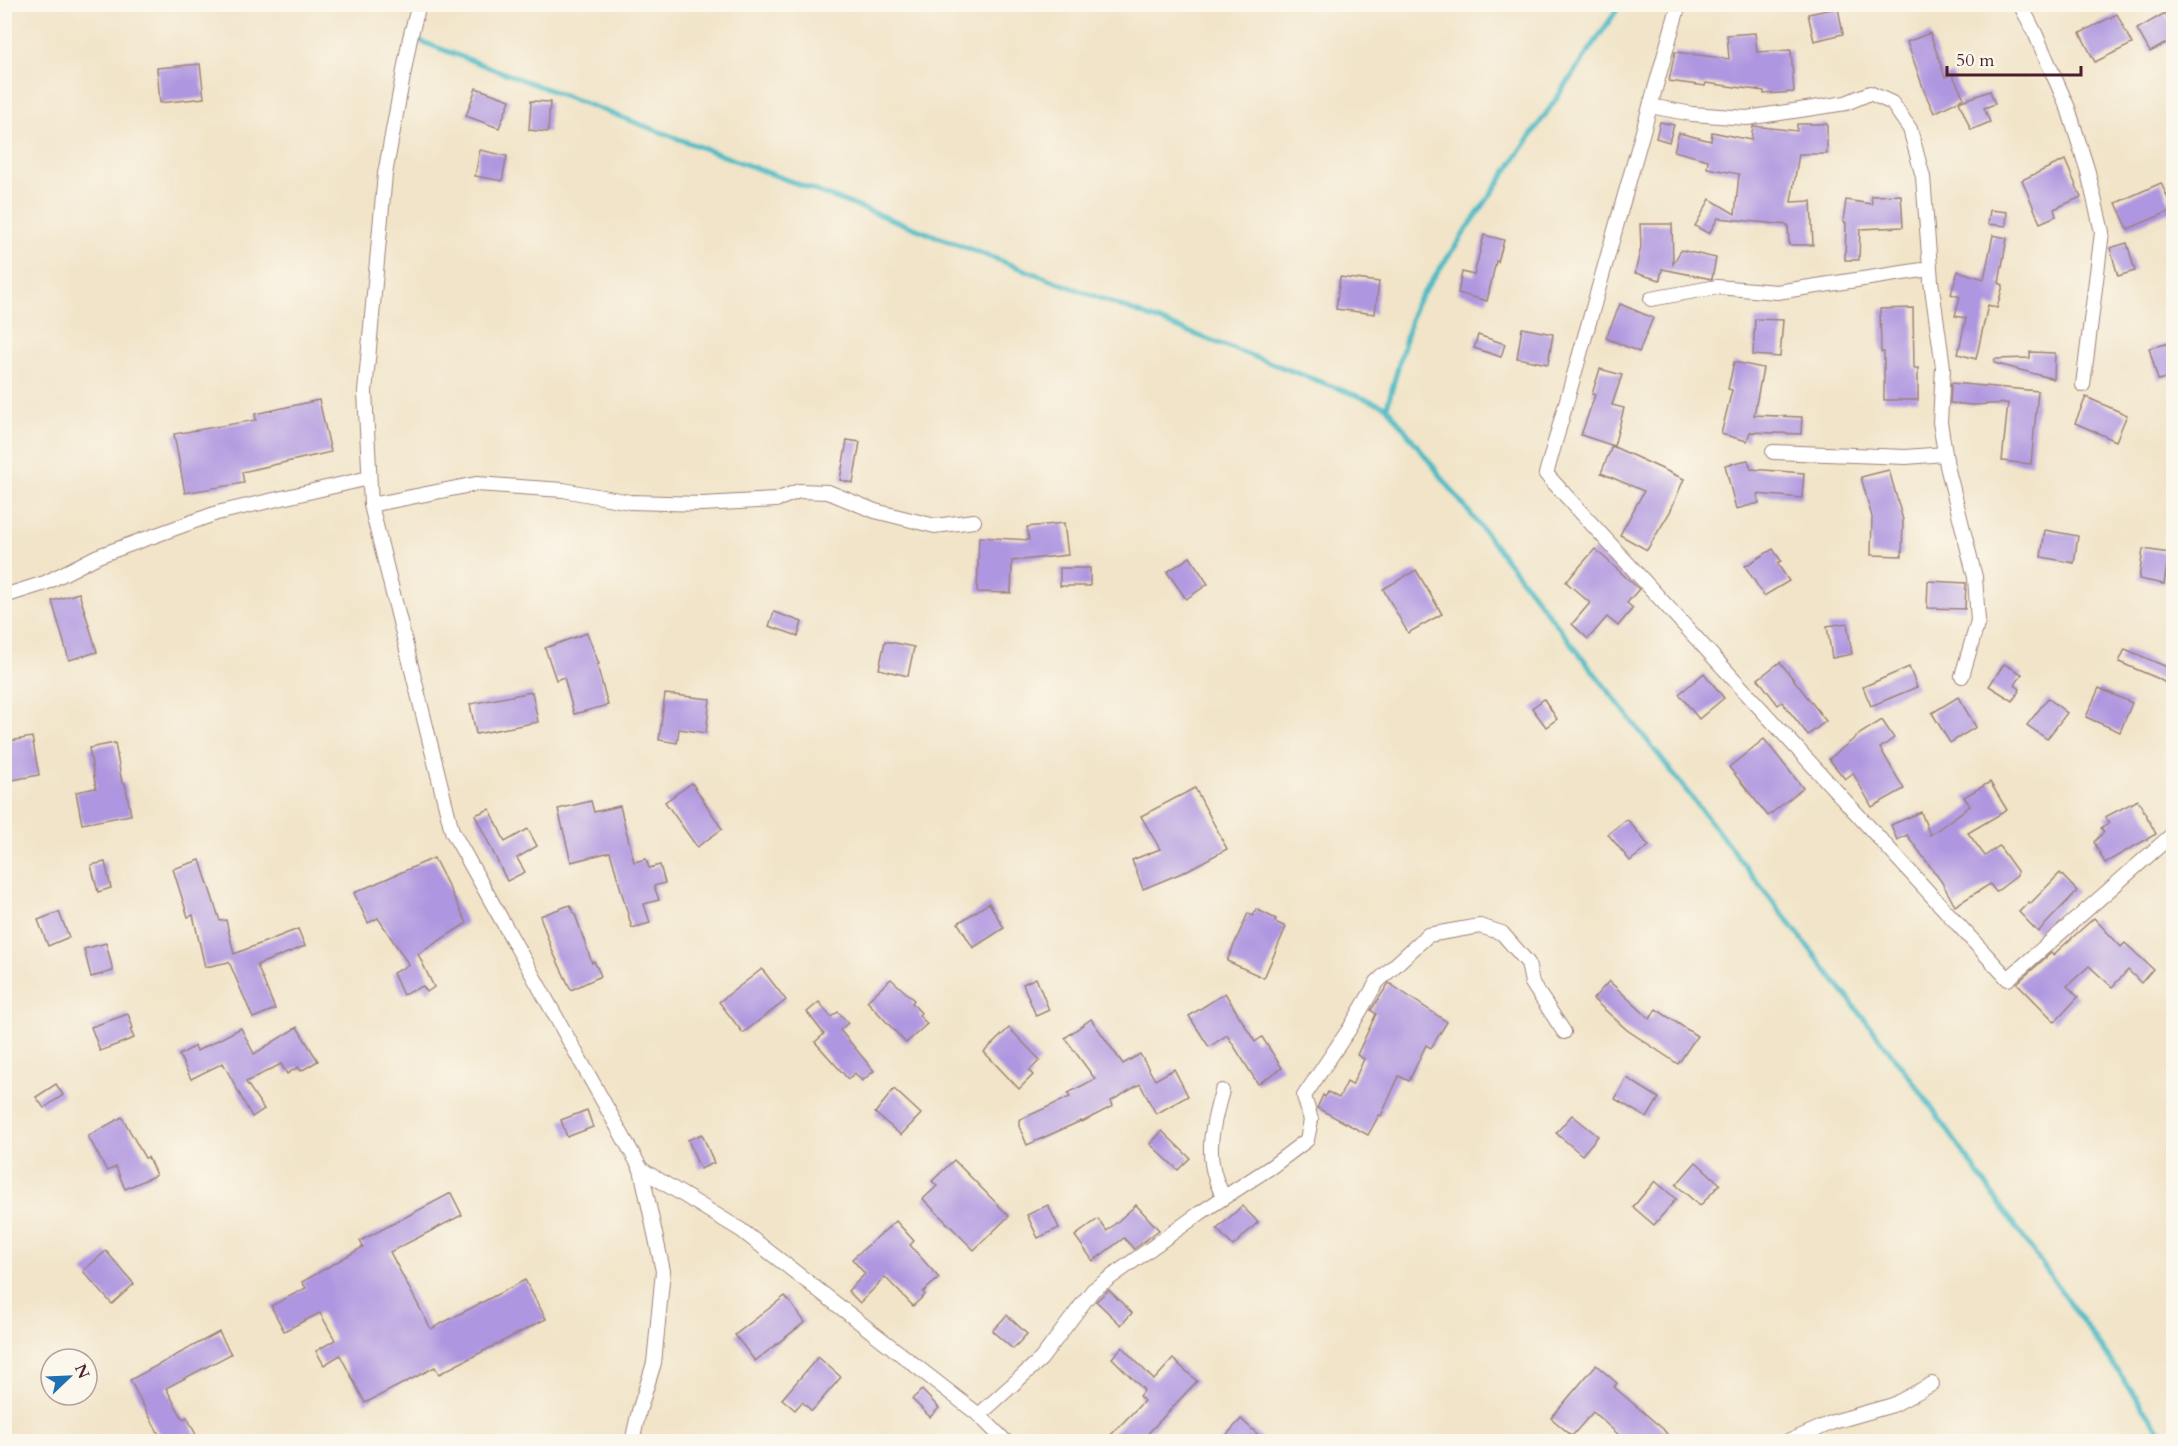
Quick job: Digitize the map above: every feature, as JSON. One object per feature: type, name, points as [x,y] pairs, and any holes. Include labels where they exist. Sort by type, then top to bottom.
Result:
[{"type":"street","points":[[419,4],[410,38],[385,174],[365,392],[371,505],[452,831],[641,1169],[663,1271],[654,1363],[632,1442]]},
{"type":"street","points":[[1679,4],[1546,474],[2008,979],[2174,833]]},
{"type":"street","points":[[2020,4],[2068,108],[2088,172],[2102,232],[2083,385]]},
{"type":"street","points":[[1650,106],[1692,114],[1747,118],[1846,103],[1870,93],[1892,103],[1910,129],[1923,177],[1929,269],[1943,367],[1940,422],[1975,577],[1978,621],[1962,676]]},
{"type":"street","points":[[1651,299],[1717,287],[1777,292],[1929,269]]},
{"type":"street","points":[[1773,452],[1905,457],[1946,454]]},
{"type":"street","points":[[4,596],[45,583],[98,556],[217,513],[369,478]]},
{"type":"street","points":[[371,505],[476,484],[563,490],[630,502],[702,504],[776,500],[799,491],[828,492],[875,511],[935,526],[974,522]]},
{"type":"street","points":[[979,1415],[1041,1359],[1093,1290],[1307,1140],[1311,1120],[1304,1096],[1350,1028],[1377,982],[1428,935],[1480,926],[1502,933],[1528,963],[1532,983],[1564,1032]]},
{"type":"street","points":[[1222,1091],[1212,1124],[1210,1162],[1217,1185],[1224,1197]]},
{"type":"street","points":[[641,1169],[741,1230],[979,1415],[1006,1442]]},
{"type":"street","points":[[1788,1442],[1833,1422],[1893,1405],[1932,1384]]},
{"type":"building","points":[[1838,8],[1843,34],[1814,41],[1808,14]]},
{"type":"building","points":[[2165,13],[2174,28],[2174,39],[2150,52],[2137,29]]},
{"type":"building","points":[[2117,14],[2132,44],[2095,62],[2080,33]]},
{"type":"building","points":[[1755,33],[1757,52],[1791,50],[1794,92],[1764,94],[1764,91],[1706,83],[1705,86],[1669,81],[1675,52],[1729,59],[1727,35]]},
{"type":"building","points":[[1930,33],[1945,77],[1952,74],[1964,98],[1934,113],[1907,42]]},
{"type":"building","points":[[200,64],[204,98],[160,103],[157,68]]},
{"type":"building","points":[[476,88],[510,100],[499,128],[466,116]]},
{"type":"building","points":[[1990,91],[1995,104],[1984,108],[1990,122],[1971,130],[1959,102]]},
{"type":"building","points":[[531,101],[550,102],[548,132],[529,130]]},
{"type":"building","points":[[1660,122],[1674,125],[1669,142],[1656,138]]},
{"type":"building","points":[[1797,124],[1827,124],[1827,154],[1799,154],[1791,202],[1811,201],[1813,245],[1789,245],[1788,225],[1718,218],[1709,234],[1695,226],[1710,199],[1735,214],[1739,174],[1707,168],[1708,160],[1674,151],[1679,133],[1711,141],[1712,132],[1751,140],[1753,126],[1797,131]]},
{"type":"building","points":[[480,150],[507,156],[502,181],[475,176]]},
{"type":"building","points":[[2065,160],[2081,197],[2054,209],[2056,216],[2040,223],[2022,180]]},
{"type":"building","points":[[2161,183],[2173,210],[2128,229],[2116,203]]},
{"type":"building","points":[[1901,195],[1903,227],[1860,229],[1859,260],[1845,260],[1846,223],[1843,222],[1846,200],[1872,204],[1871,196]]},
{"type":"building","points":[[1990,210],[2007,212],[2006,226],[1988,224]]},
{"type":"building","points":[[1640,224],[1672,224],[1673,264],[1681,250],[1716,258],[1712,279],[1662,269],[1660,280],[1635,273],[1641,247]]},
{"type":"building","points":[[1484,235],[1504,240],[1498,262],[1496,261],[1487,301],[1458,293],[1462,272],[1474,275]]},
{"type":"building","points":[[1993,235],[2007,238],[1999,283],[2003,285],[1997,308],[1988,305],[1976,359],[1958,354],[1966,318],[1955,316],[1960,297],[1951,294],[1958,271],[1984,279]]},
{"type":"building","points":[[2127,243],[2135,271],[2118,276],[2110,248]]},
{"type":"building","points":[[1340,277],[1379,282],[1375,314],[1336,309]]},
{"type":"building","points":[[1620,304],[1653,318],[1639,352],[1606,338]]},
{"type":"building","points":[[1913,308],[1914,368],[1918,368],[1918,400],[1884,400],[1884,352],[1881,352],[1880,309]]},
{"type":"building","points":[[1755,319],[1783,320],[1780,357],[1753,355]]},
{"type":"building","points":[[1522,328],[1553,334],[1548,364],[1517,358]]},
{"type":"building","points":[[1478,335],[1505,344],[1501,357],[1474,348]]},
{"type":"building","points":[[2174,342],[2174,376],[2158,380],[2149,348]]},
{"type":"building","points":[[2030,352],[2055,353],[2054,379],[1994,363],[1995,359],[2030,358]]},
{"type":"building","points":[[1734,362],[1763,368],[1754,415],[1802,417],[1801,434],[1750,432],[1747,441],[1721,434],[1732,390],[1728,389]]},
{"type":"building","points":[[1600,369],[1622,375],[1612,405],[1624,408],[1614,446],[1581,435],[1595,395],[1592,394]]},
{"type":"building","points":[[1951,383],[2038,391],[2031,464],[2002,461],[2008,403],[1973,405],[1950,403]]},
{"type":"building","points":[[2086,397],[2127,415],[2116,441],[2075,423]]},
{"type":"building","points":[[319,400],[331,452],[242,472],[244,483],[185,493],[174,434],[256,420],[255,414]]},
{"type":"building","points":[[847,440],[860,442],[853,483],[840,480]]},
{"type":"building","points":[[1612,446],[1684,479],[1670,512],[1647,550],[1620,535],[1644,491],[1601,473]]},
{"type":"building","points":[[1748,460],[1751,469],[1804,473],[1802,498],[1757,494],[1759,503],[1736,509],[1725,465]]},
{"type":"building","points":[[1889,470],[1903,520],[1902,556],[1871,555],[1872,517],[1861,477]]},
{"type":"building","points":[[1064,523],[1068,555],[1012,561],[1011,593],[977,592],[979,537],[1029,540],[1027,527]]},
{"type":"building","points":[[2045,530],[2078,536],[2074,563],[2041,557]]},
{"type":"building","points":[[1595,549],[1639,589],[1627,603],[1633,608],[1618,626],[1607,617],[1588,639],[1572,624],[1590,603],[1566,582]]},
{"type":"building","points":[[1773,549],[1781,561],[1777,563],[1789,581],[1764,596],[1745,566]]},
{"type":"building","points":[[2143,549],[2169,553],[2164,584],[2139,579]]},
{"type":"building","points":[[1190,557],[1208,584],[1186,599],[1167,572]]},
{"type":"building","points":[[1060,568],[1090,568],[1090,586],[1060,586]]},
{"type":"building","points":[[1416,570],[1442,614],[1408,633],[1383,589]]},
{"type":"building","points":[[1928,581],[1966,583],[1965,609],[1927,608]]},
{"type":"building","points":[[79,593],[97,652],[69,660],[52,601]]},
{"type":"building","points":[[774,612],[802,622],[798,636],[769,626]]},
{"type":"building","points":[[1847,623],[1852,654],[1832,658],[1827,626]]},
{"type":"building","points":[[587,633],[599,664],[597,665],[608,705],[574,714],[564,677],[556,680],[545,648]]},
{"type":"building","points":[[885,641],[914,647],[908,676],[879,669]]},
{"type":"building","points":[[2125,649],[2174,670],[2174,688],[2119,662]]},
{"type":"building","points":[[1780,662],[1826,721],[1808,735],[1782,702],[1778,705],[1758,679]]},
{"type":"building","points":[[2004,664],[2022,674],[2015,685],[2020,689],[2013,701],[1989,686]]},
{"type":"building","points":[[1909,667],[1917,687],[1871,706],[1863,687]]},
{"type":"building","points":[[1704,673],[1724,698],[1699,719],[1679,694]]},
{"type":"building","points":[[2099,688],[2132,703],[2120,732],[2086,717]]},
{"type":"building","points":[[532,692],[538,722],[476,734],[470,704]]},
{"type":"building","points":[[665,694],[710,699],[706,733],[679,729],[677,743],[659,740]]},
{"type":"building","points":[[1958,697],[1976,727],[1950,743],[1932,713]]},
{"type":"building","points":[[2048,698],[2067,713],[2047,739],[2027,725]]},
{"type":"building","points":[[1544,699],[1557,719],[1546,727],[1532,708]]},
{"type":"building","points":[[1882,720],[1894,738],[1880,748],[1904,789],[1872,807],[1853,773],[1845,779],[1829,759],[1861,733]]},
{"type":"building","points":[[32,737],[39,775],[7,781],[4,742]]},
{"type":"building","points":[[1764,739],[1803,788],[1768,816],[1729,767]]},
{"type":"building","points":[[115,743],[122,783],[125,783],[131,815],[82,824],[76,792],[96,788],[89,748]]},
{"type":"building","points":[[1990,782],[2007,810],[1968,833],[1985,856],[1999,846],[2017,871],[2017,876],[1996,892],[1990,884],[1955,906],[1941,881],[1907,835],[1897,840],[1891,825],[1921,812],[1930,835],[1970,806],[1964,797]]},
{"type":"building","points":[[692,783],[722,829],[697,847],[665,802]]},
{"type":"building","points":[[1195,788],[1227,849],[1184,872],[1143,889],[1132,860],[1160,849],[1141,816]]},
{"type":"building","points":[[2138,800],[2156,834],[2105,863],[2094,842],[2104,832],[2101,828],[2109,823],[2105,817]]},
{"type":"building","points":[[591,801],[594,812],[620,806],[634,862],[646,859],[649,868],[660,865],[665,883],[654,886],[659,900],[644,904],[650,923],[632,928],[610,852],[571,862],[558,809]]},
{"type":"building","points":[[490,809],[505,842],[528,829],[537,846],[517,858],[525,872],[507,881],[475,815]]},
{"type":"building","points":[[1627,819],[1649,846],[1630,861],[1608,834]]},
{"type":"building","points":[[434,858],[467,923],[418,954],[434,987],[427,992],[423,986],[403,995],[393,973],[409,965],[378,918],[368,923],[354,893]]},
{"type":"building","points":[[200,860],[220,921],[226,920],[234,954],[298,929],[305,946],[257,965],[275,1009],[253,1018],[229,962],[205,967],[193,915],[188,917],[173,869]]},
{"type":"building","points":[[105,862],[111,888],[98,892],[91,865]]},
{"type":"building","points":[[2060,873],[2077,891],[2038,932],[2019,912]]},
{"type":"building","points":[[989,903],[1004,928],[973,948],[958,923]]},
{"type":"building","points":[[570,905],[592,963],[594,961],[601,976],[571,990],[552,950],[540,916]]},
{"type":"building","points":[[1256,909],[1286,927],[1264,978],[1227,961],[1248,913],[1253,916]]},
{"type":"building","points":[[59,912],[69,937],[48,946],[38,920]]},
{"type":"building","points":[[2094,918],[2121,947],[2125,943],[2153,969],[2141,983],[2128,970],[2112,987],[2089,966],[2067,986],[2078,997],[2055,1022],[2017,983],[2051,953],[2053,955]]},
{"type":"building","points":[[106,943],[113,971],[91,977],[84,949]]},
{"type":"building","points":[[762,969],[786,1000],[743,1033],[719,1002]]},
{"type":"building","points":[[1036,978],[1049,1010],[1036,1016],[1023,984]]},
{"type":"building","points":[[891,979],[914,1000],[912,1003],[927,1024],[906,1043],[867,1001]]},
{"type":"building","points":[[1609,981],[1650,1019],[1656,1009],[1697,1036],[1678,1064],[1627,1030],[1593,999]]},
{"type":"building","points":[[1389,983],[1447,1022],[1431,1048],[1426,1045],[1409,1081],[1399,1076],[1381,1116],[1379,1115],[1368,1135],[1317,1108],[1323,1095],[1325,1097],[1328,1092],[1339,1098],[1347,1082],[1352,1085],[1364,1059],[1357,1055],[1376,1014],[1371,1010]]},
{"type":"building","points":[[1225,993],[1255,1042],[1262,1037],[1282,1068],[1258,1084],[1227,1035],[1209,1047],[1189,1016]]},
{"type":"building","points":[[819,1002],[831,1017],[838,1012],[848,1023],[840,1030],[874,1071],[862,1081],[855,1073],[848,1079],[815,1042],[824,1034],[807,1012]]},
{"type":"building","points":[[128,1014],[134,1038],[100,1051],[91,1027]]},
{"type":"building","points":[[1091,1019],[1123,1064],[1140,1054],[1155,1080],[1174,1069],[1188,1096],[1156,1114],[1140,1084],[1111,1101],[1113,1106],[1027,1145],[1019,1126],[1019,1120],[1070,1097],[1068,1093],[1095,1079],[1065,1038]]},
{"type":"building","points":[[297,1027],[318,1061],[301,1071],[298,1067],[287,1074],[281,1064],[246,1082],[264,1109],[252,1117],[223,1063],[191,1079],[179,1055],[195,1046],[197,1051],[241,1028],[254,1054]]},
{"type":"building","points":[[1009,1028],[1040,1060],[1029,1071],[1033,1075],[1019,1089],[984,1052]]},
{"type":"building","points":[[1627,1078],[1659,1098],[1647,1118],[1615,1099]]},
{"type":"building","points":[[56,1084],[63,1095],[44,1108],[36,1097]]},
{"type":"building","points":[[894,1089],[921,1114],[901,1135],[875,1113]]},
{"type":"building","points":[[587,1110],[593,1127],[567,1137],[561,1120]]},
{"type":"building","points":[[1572,1115],[1598,1136],[1582,1155],[1556,1133]]},
{"type":"building","points":[[122,1117],[145,1158],[148,1157],[156,1175],[125,1189],[116,1167],[107,1171],[88,1136]]},
{"type":"building","points":[[1162,1131],[1190,1158],[1178,1170],[1150,1144]]},
{"type":"building","points":[[702,1134],[714,1163],[700,1169],[688,1140]]},
{"type":"building","points":[[954,1160],[1009,1216],[974,1250],[923,1199],[937,1186],[932,1181]]},
{"type":"building","points":[[1696,1162],[1720,1184],[1700,1206],[1676,1185]]},
{"type":"building","points":[[1655,1181],[1676,1199],[1654,1225],[1633,1207]]},
{"type":"building","points":[[451,1193],[462,1215],[390,1252],[431,1329],[525,1280],[546,1319],[439,1374],[435,1367],[365,1403],[340,1355],[324,1365],[316,1351],[335,1340],[320,1313],[284,1331],[271,1306],[306,1288],[302,1282],[363,1247],[360,1241]]},
{"type":"building","points":[[1048,1205],[1059,1228],[1038,1238],[1027,1215]]},
{"type":"building","points":[[1136,1205],[1159,1230],[1134,1249],[1124,1238],[1093,1261],[1075,1236],[1098,1219],[1107,1231]]},
{"type":"building","points":[[1242,1206],[1258,1222],[1233,1246],[1217,1229]]},
{"type":"building","points":[[896,1221],[914,1241],[910,1245],[939,1278],[923,1292],[925,1295],[913,1306],[885,1277],[860,1303],[848,1291],[865,1274],[852,1259]]},
{"type":"building","points":[[106,1251],[134,1284],[112,1304],[83,1271]]},
{"type":"building","points":[[1109,1290],[1132,1313],[1121,1325],[1096,1301]]},
{"type":"building","points":[[785,1296],[805,1322],[755,1361],[735,1335]]},
{"type":"building","points":[[1007,1315],[1027,1334],[1013,1349],[992,1331]]},
{"type":"building","points":[[219,1332],[231,1354],[166,1388],[183,1419],[187,1417],[196,1435],[192,1437],[194,1442],[163,1442],[130,1380]]},
{"type":"building","points":[[1122,1347],[1154,1380],[1173,1359],[1197,1381],[1140,1442],[1104,1442],[1144,1401],[1139,1396],[1144,1390],[1112,1358]]},
{"type":"building","points":[[818,1357],[841,1377],[812,1411],[802,1402],[795,1410],[782,1399]]},
{"type":"building","points":[[1596,1365],[1617,1383],[1614,1387],[1663,1429],[1673,1442],[1627,1442],[1593,1412],[1572,1436],[1551,1418]]},
{"type":"building","points":[[922,1390],[939,1408],[930,1417],[912,1399]]},
{"type":"building","points":[[1241,1419],[1266,1442],[1220,1442]]},
{"type":"waterway","points":[[1387,407],[1415,305],[1621,4]]},
{"type":"waterway","points":[[412,38],[1387,407],[1912,1080],[2168,1442]]}]
